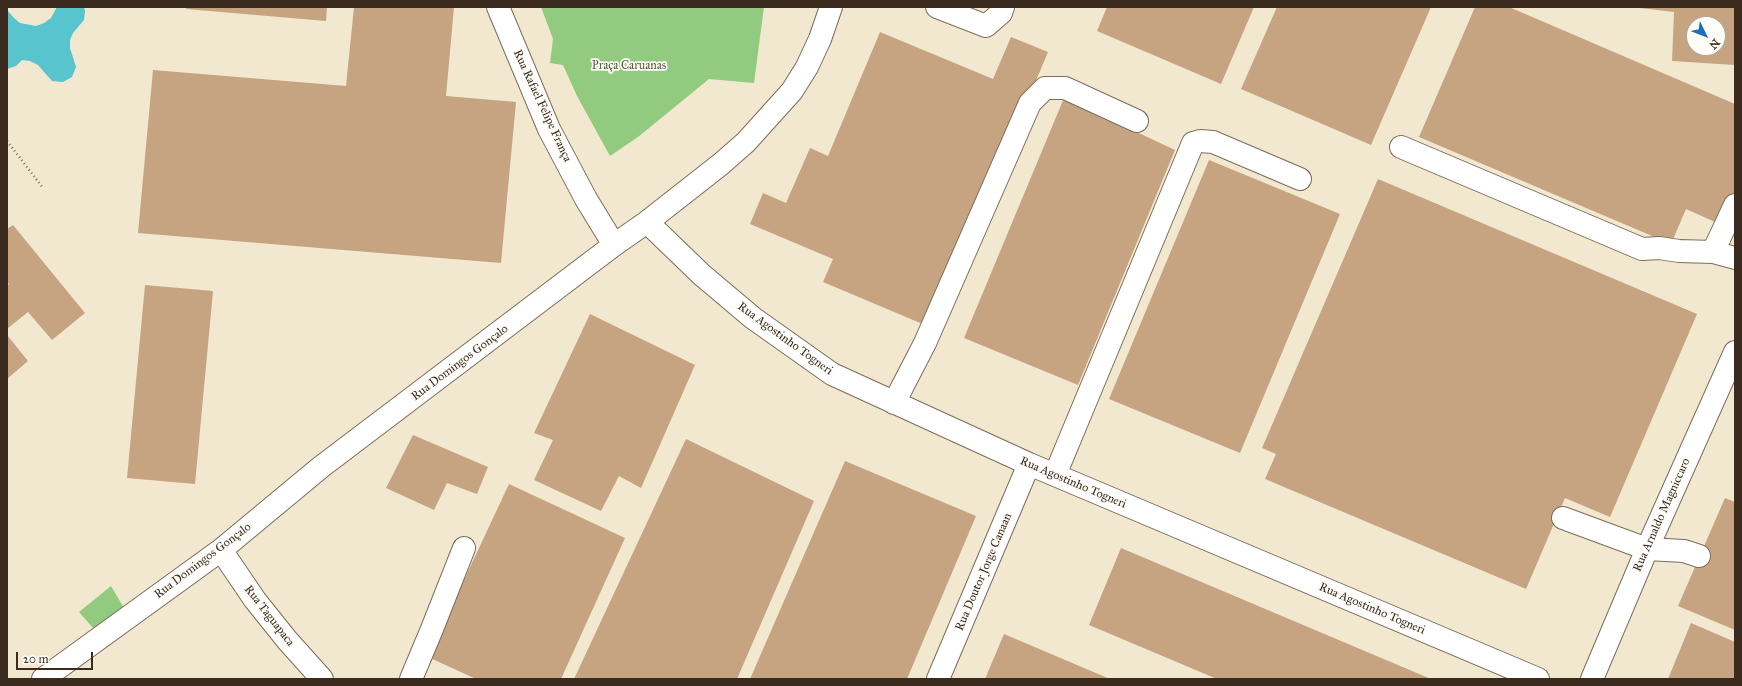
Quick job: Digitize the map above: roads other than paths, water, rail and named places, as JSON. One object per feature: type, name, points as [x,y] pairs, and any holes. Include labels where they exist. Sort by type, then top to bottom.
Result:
[{"type":"street","name":"Rua Rafael Felipe França","points":[[498,7],[549,129],[586,199],[614,245]]},
{"type":"street","name":"Rua Domingos Gonçalo","points":[[43,679],[221,550],[321,467],[614,245],[647,222],[746,142],[792,91],[807,67],[820,39],[831,7]]},
{"type":"street","points":[[937,7],[986,26],[1000,13],[1003,7]]},
{"type":"street","points":[[894,403],[925,343],[1030,103],[1045,88],[1065,88],[1137,121]]},
{"type":"street","points":[[1055,475],[1193,143],[1200,141],[1213,142],[1300,179]]},
{"type":"street","points":[[1401,147],[1642,249],[1660,248],[1679,251],[1713,252],[1735,258]]},
{"type":"street","points":[[1713,252],[1735,205]]},
{"type":"street","name":"Rua Agostinho Togneri","points":[[647,222],[708,280],[753,318],[832,374],[1029,464],[1538,679]]},
{"type":"street","name":"Rua Arnaldo Magniccaro","points":[[1592,679],[1647,549],[1735,352]]},
{"type":"street","name":"Rua Doutor Jorge Canaan","points":[[938,679],[1029,464]]},
{"type":"street","points":[[1563,518],[1647,549],[1684,551],[1699,556]]},
{"type":"street","points":[[410,679],[432,629],[464,548]]},
{"type":"street","name":"Rua Taguapaca","points":[[221,550],[255,600],[287,640],[322,679]]},
{"type":"water","points":[[57,7],[84,7],[85,11],[84,20],[73,33],[70,40],[70,48],[76,67],[72,77],[63,82],[52,81],[38,65],[30,61],[22,60],[16,66],[7,69],[7,10],[20,23],[36,26],[51,18]]},
{"type":"park label","name":"Praça Caruanas","points":[[629,66]]}]
